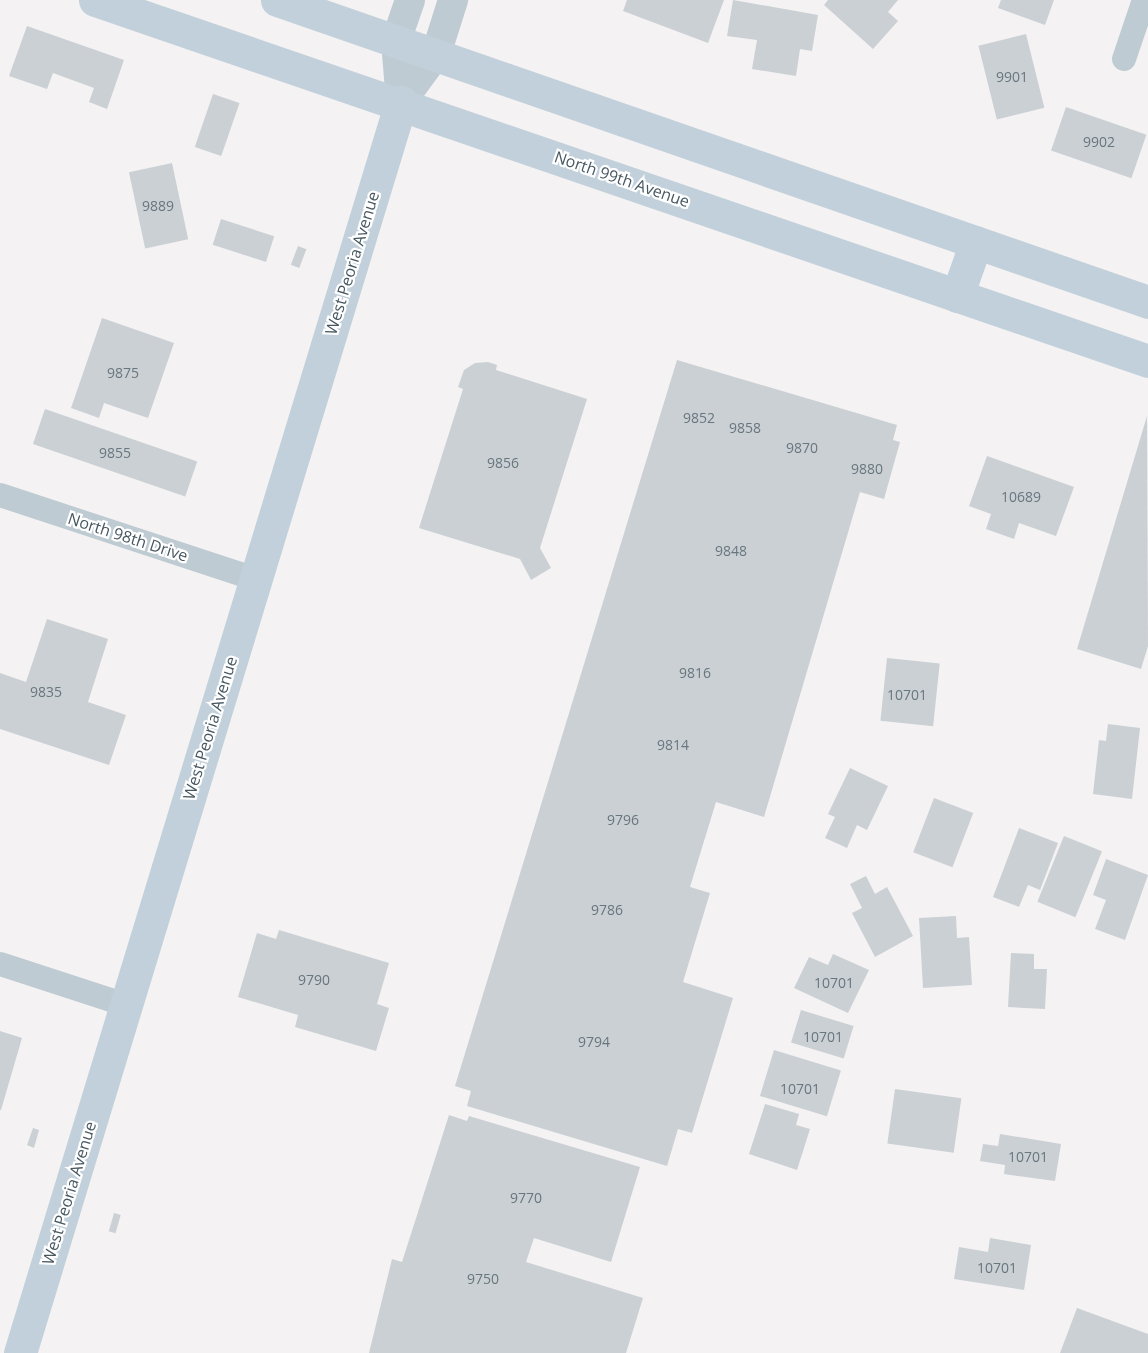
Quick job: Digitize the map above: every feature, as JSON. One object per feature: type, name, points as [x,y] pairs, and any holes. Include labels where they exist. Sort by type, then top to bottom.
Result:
[{"type":"main road","name":"North 99th Avenue","points":[[95,0],[401,102],[1148,361]]},
{"type":"main road","points":[[277,0],[1148,302]]},
{"type":"main road","name":"West Peoria Avenue","points":[[20,1353],[401,102]]},
{"type":"main road","points":[[957,296],[976,242]]},
{"type":"street","name":"West Peoria Avenue","points":[[401,102],[396,41],[410,0]]},
{"type":"street","name":"West Peoria Avenue","points":[[401,102],[436,54],[453,0]]},
{"type":"street","points":[[1124,59],[1144,0]]},
{"type":"street","name":"North 98th Drive","points":[[0,495],[256,579]]},
{"type":"street","points":[[0,964],[126,1005]]},
{"type":"building","points":[[627,0],[724,0],[708,43],[623,11]]},
{"type":"building","points":[[733,0],[818,15],[812,51],[800,49],[796,76],[752,69],[757,40],[727,36]]},
{"type":"building","points":[[828,0],[898,0],[888,12],[898,21],[873,49],[824,5]]},
{"type":"building","points":[[1001,0],[1054,0],[1045,25],[998,8]]},
{"type":"building","points":[[27,26],[124,60],[107,109],[89,102],[94,88],[53,73],[47,89],[9,76]]},
{"type":"building","points":[[1026,34],[1044,108],[997,120],[978,46]]},
{"type":"building","points":[[213,94],[239,103],[221,156],[195,147]]},
{"type":"building","points":[[1066,107],[1146,135],[1131,178],[1051,150]]},
{"type":"building","points":[[172,163],[188,239],[145,248],[129,172]]},
{"type":"building","points":[[221,219],[274,236],[266,262],[213,245]]},
{"type":"building","points":[[298,246],[306,249],[299,268],[291,265]]},
{"type":"building","points":[[102,318],[174,343],[148,418],[104,403],[99,418],[71,408]]},
{"type":"building","points":[[677,360],[897,425],[893,440],[900,442],[884,499],[860,492],[764,817],[716,802],[690,887],[710,893],[683,982],[733,998],[692,1133],[678,1129],[667,1166],[467,1106],[471,1091],[455,1086]]},
{"type":"building","points":[[488,362],[497,365],[496,370],[587,399],[540,548],[551,568],[531,580],[520,559],[419,528],[463,389],[458,387],[464,370],[475,363]]},
{"type":"building","points":[[45,409],[197,461],[185,496],[33,444]]},
{"type":"building","points":[[1147,416],[1148,646],[1141,669],[1077,649]]},
{"type":"building","points":[[987,456],[1074,487],[1056,536],[1019,523],[1014,539],[986,529],[991,514],[969,506]]},
{"type":"building","points":[[47,619],[108,639],[88,702],[126,715],[109,765],[0,729],[0,673],[26,682]]},
{"type":"building","points":[[887,658],[940,664],[933,726],[880,721]]},
{"type":"building","points":[[1108,724],[1140,728],[1132,799],[1093,794],[1099,740],[1106,741]]},
{"type":"building","points":[[850,768],[888,786],[867,830],[857,825],[847,848],[825,838],[835,817],[828,814]]},
{"type":"building","points":[[934,798],[973,813],[952,867],[913,852]]},
{"type":"building","points":[[1019,828],[1058,843],[1040,890],[1028,885],[1019,907],[993,897]]},
{"type":"building","points":[[1064,836],[1102,851],[1075,917],[1037,902]]},
{"type":"building","points":[[1106,859],[1148,875],[1125,940],[1095,929],[1106,900],[1093,895]]},
{"type":"building","points":[[866,876],[875,894],[887,887],[913,936],[875,957],[852,913],[862,908],[850,884]]},
{"type":"building","points":[[956,916],[957,938],[969,937],[972,985],[923,988],[919,918]]},
{"type":"building","points":[[279,930],[389,963],[377,1004],[389,1008],[376,1051],[295,1027],[298,1015],[238,997],[257,933],[276,939]]},
{"type":"building","points":[[1011,953],[1034,954],[1034,969],[1047,969],[1045,1009],[1008,1007]]},
{"type":"building","points":[[833,954],[869,970],[848,1013],[794,988],[809,957],[828,965]]},
{"type":"building","points":[[801,1010],[854,1026],[844,1059],[791,1043]]},
{"type":"building","points":[[0,1031],[22,1038],[1,1110],[0,1110]]},
{"type":"building","points":[[774,1050],[841,1070],[827,1116],[760,1096]]},
{"type":"building","points":[[895,1089],[961,1098],[954,1153],[887,1143]]},
{"type":"building","points":[[765,1104],[799,1114],[796,1125],[810,1129],[797,1170],[749,1154]]},
{"type":"building","points":[[449,1115],[467,1121],[469,1116],[640,1167],[611,1262],[534,1238],[526,1262],[643,1298],[626,1353],[369,1353],[392,1259],[402,1262]]},
{"type":"building","points":[[33,1128],[39,1130],[34,1148],[27,1145]]},
{"type":"building","points":[[1000,1134],[1061,1144],[1055,1181],[1004,1174],[1005,1165],[980,1161],[983,1144],[998,1146]]},
{"type":"building","points":[[114,1213],[121,1215],[115,1233],[109,1231]]},
{"type":"building","points":[[990,1238],[1031,1245],[1024,1290],[954,1279],[959,1247],[988,1252]]},
{"type":"building","points":[[1077,1308],[1148,1334],[1148,1353],[1060,1353]]}]
